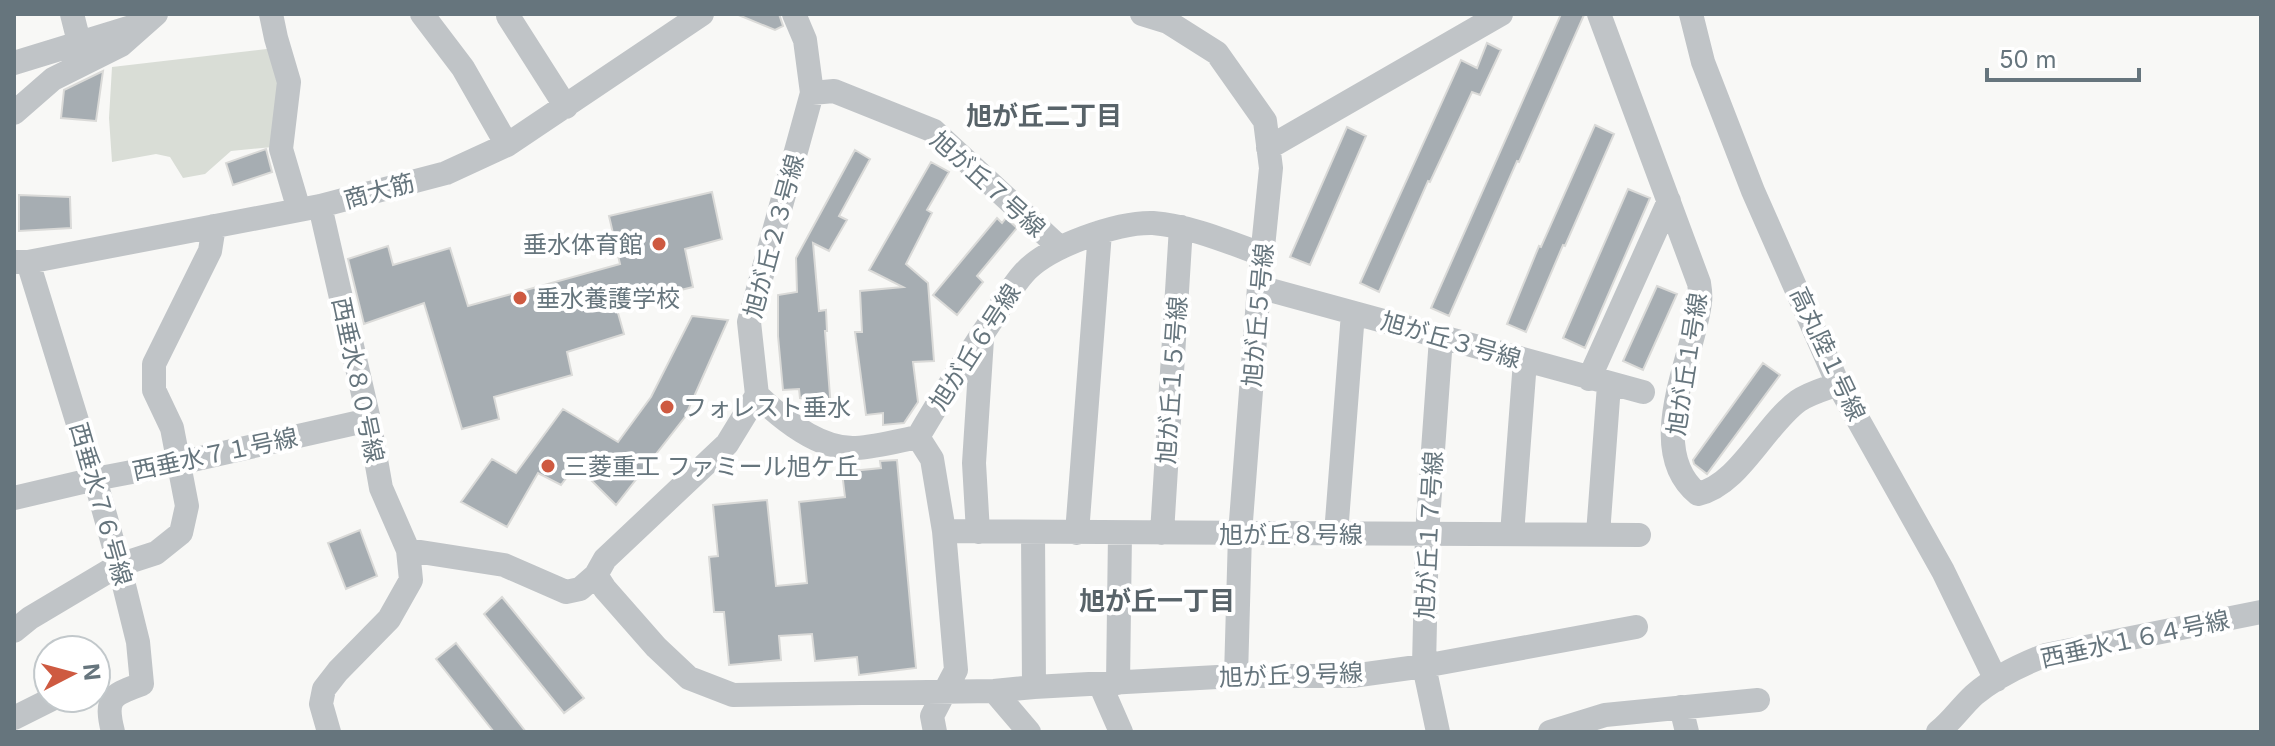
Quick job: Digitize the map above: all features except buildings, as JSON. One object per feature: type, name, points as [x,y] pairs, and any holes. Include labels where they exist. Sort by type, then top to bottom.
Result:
[{"type":"street","points":[[72,14],[79,42]]},
{"type":"street","name":"西垂水８０号線","points":[[271,14],[289,82],[281,149],[309,208],[369,420],[381,488],[408,550]]},
{"type":"street","points":[[422,14],[463,68],[507,145]]},
{"type":"street","points":[[510,14],[508,16],[566,107]]},
{"type":"street","name":"商大筋","points":[[21,262],[309,208],[446,173],[507,145],[702,14]]},
{"type":"street","points":[[794,14],[805,40],[812,93]]},
{"type":"street","name":"旭が丘５号線","points":[[1142,14],[1168,22],[1217,53],[1265,121],[1271,168],[1240,534],[1236,676]]},
{"type":"street","points":[[1268,148],[1501,14]]},
{"type":"street","name":"旭が丘１号線","points":[[1599,14],[1699,283],[1700,301],[1676,400],[1674,424],[1674,448],[1680,473],[1689,487],[1698,494],[1707,492],[1735,470],[1770,427],[1799,400],[1838,384]]},
{"type":"street","name":"高丸陸１号線","points":[[1691,14],[1703,62],[1753,191],[1838,384],[1943,571],[1996,680]]},
{"type":"street","points":[[14,63],[152,18]]},
{"type":"street","points":[[14,113],[53,79],[121,45],[152,18]]},
{"type":"street","name":"旭が丘７号線","points":[[812,93],[834,91],[934,131],[1059,247]]},
{"type":"street","name":"旭が丘２３号線","points":[[757,395],[749,322],[812,93]]},
{"type":"street","points":[[1598,534],[1599,382],[1669,201]]},
{"type":"street","name":"旭が丘６号線","points":[[918,437],[1025,271],[1059,247],[1100,232],[1150,223],[1181,227],[1264,255]]},
{"type":"street","points":[[14,631],[30,618],[119,565],[156,553],[181,533],[187,506],[172,428],[154,390],[154,364],[210,251],[214,226]]},
{"type":"street","name":"旭が丘１５号線","points":[[1162,533],[1181,227]]},
{"type":"street","points":[[1077,533],[1100,232]]},
{"type":"street","name":"西垂水７６号線","points":[[21,262],[95,479],[138,642],[142,684]]},
{"type":"street","name":"旭が丘３号線","points":[[1259,287],[1643,392]]},
{"type":"street","points":[[1336,534],[1353,313]]},
{"type":"street","points":[[978,532],[974,463],[983,334]]},
{"type":"street","name":"旭が丘１７号線","points":[[1438,732],[1424,666],[1427,534],[1441,338]]},
{"type":"street","points":[[1512,534],[1525,361]]},
{"type":"street","points":[[329,732],[321,704],[324,689],[389,619],[411,580],[408,550],[504,565],[566,592],[580,589],[596,575],[605,559],[727,444],[757,395],[793,426],[825,443],[853,449],[918,437],[932,459],[944,531],[956,670],[932,716],[935,732]]},
{"type":"street","name":"西垂水７１号線","points":[[14,498],[369,420]]},
{"type":"street","name":"旭が丘８号線","points":[[944,531],[1639,535]]},
{"type":"street","points":[[1033,532],[1034,687]]},
{"type":"street","points":[[1120,533],[1109,683],[1121,732]]},
{"type":"street","name":"旭が丘９号線","points":[[596,575],[656,647],[689,678],[733,695],[943,693],[1236,676],[1352,676],[1637,627]]},
{"type":"street","name":"西垂水１６４号線","points":[[1938,732],[1951,722],[1972,696],[2020,665],[2046,655],[2261,612]]},
{"type":"street","points":[[112,689],[142,684]]},
{"type":"street","points":[[113,732],[110,723],[111,700],[115,694],[142,684]]},
{"type":"street","points":[[994,691],[1029,732]]},
{"type":"street","points":[[1550,732],[1605,715],[1758,700]]},
{"type":"street","points":[[1681,707],[1687,732]]},
{"type":"street","points":[[14,718],[32,709]]},
{"type":"shaded area","points":[[275,48],[280,100],[273,147],[231,151],[205,174],[183,178],[170,157],[156,154],[112,162],[109,118],[112,67]]},
{"type":"place","name":"垂水体育館","points":[[659,244]]},
{"type":"place","name":"垂水養護学校","points":[[520,298]]},
{"type":"place","name":"フォレスト垂水","points":[[667,407]]},
{"type":"place","name":"三菱重工 ファミール旭ケ丘","points":[[548,466]]},
{"type":"district","name":"旭が丘二丁目","points":[[1044,115]]},
{"type":"district","name":"旭が丘一丁目","points":[[1157,600]]}]
